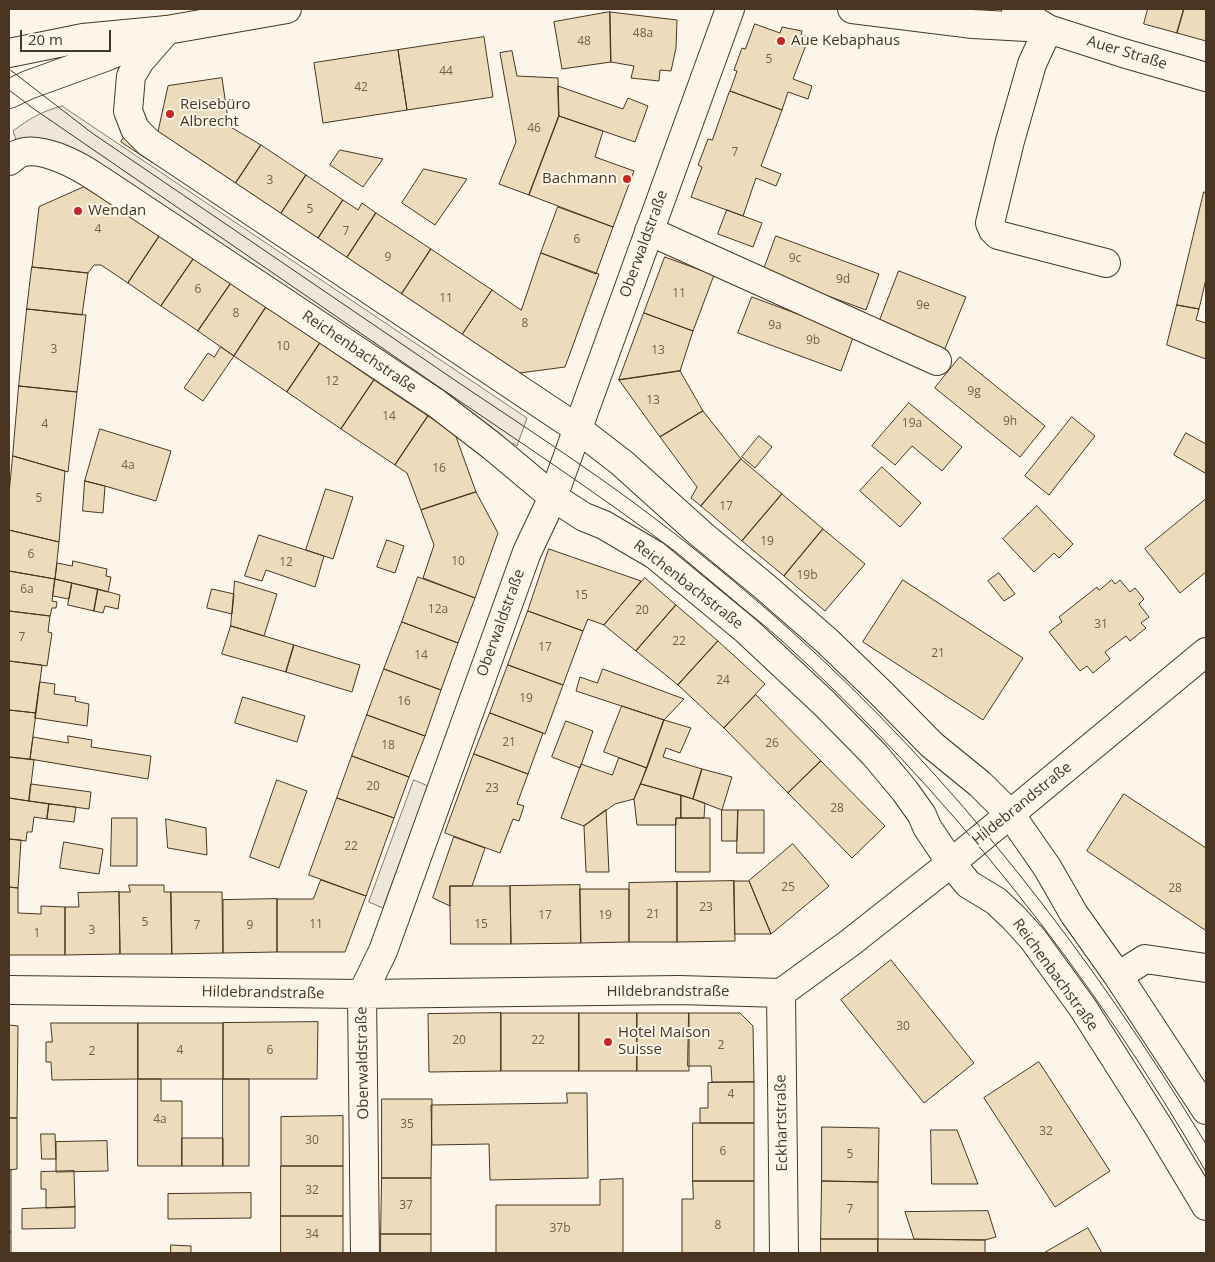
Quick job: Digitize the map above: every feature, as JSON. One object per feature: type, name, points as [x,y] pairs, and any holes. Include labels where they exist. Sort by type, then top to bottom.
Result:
[{"type":"street","points":[[9,53],[83,38],[166,30],[259,11],[287,9]]},
{"type":"street","name":"Oberwaldstraße","points":[[365,1253],[362,994],[382,951],[526,552],[553,498],[730,9]]},
{"type":"street","name":"Auer Straße","points":[[852,9],[973,24],[1048,29],[1206,77]]},
{"type":"street","name":"Auer Straße","points":[[1016,9],[1048,29]]},
{"type":"street","points":[[1048,29],[1032,64],[1010,141],[990,223],[998,235],[1106,263]]},
{"type":"street","points":[[9,94],[28,85],[108,56],[166,30]]},
{"type":"street","points":[[166,30],[140,61],[131,76],[128,111],[136,129],[148,142],[578,429],[622,463],[702,535],[827,641],[932,745],[980,784],[1002,805],[1047,867],[1074,914],[1118,976],[1206,1110]]},
{"type":"street","name":"Reichenbachstraße","points":[[9,161],[18,154],[30,151],[51,155],[76,165],[436,403],[492,446],[553,498],[655,555],[746,630],[824,703],[875,755],[922,815],[927,827],[951,863],[968,884],[996,901],[1032,939],[1083,1008],[1206,1206]]},
{"type":"street","points":[[649,231],[937,361]]},
{"type":"street","name":"Hildebrandstraße","points":[[9,990],[362,994],[680,990],[781,993],[851,942],[951,863],[1206,652]]},
{"type":"street","points":[[1118,976],[1145,959],[1206,968]]},
{"type":"street","name":"Eckhartstraße","points":[[781,993],[784,1253]]},
{"type":"shaded area","points":[[62,106],[527,418],[517,446],[513,443],[510,452],[64,145],[30,138],[16,140],[13,131],[36,116]]},
{"type":"shaded area","points":[[414,780],[428,786],[383,908],[369,902]]},
{"type":"building","points":[[1148,9],[1184,9],[1177,33],[1144,24]]},
{"type":"building","points":[[1184,9],[1206,9],[1206,41],[1177,33]]},
{"type":"building","points":[[610,12],[677,20],[676,48],[671,71],[660,70],[659,81],[631,78],[634,66],[611,62]]},
{"type":"building","points":[[610,12],[611,62],[562,69],[554,22]]},
{"type":"building","points":[[755,24],[780,33],[782,27],[802,31],[801,35],[809,37],[793,79],[812,86],[808,99],[788,92],[782,110],[730,91],[737,71],[734,70],[742,48],[745,49]]},
{"type":"building","points":[[484,37],[493,97],[407,110],[398,50]]},
{"type":"building","points":[[398,50],[407,110],[323,123],[314,63]]},
{"type":"building","points":[[512,51],[517,76],[558,78],[559,116],[529,195],[499,184],[516,142],[500,53]]},
{"type":"building","points":[[222,78],[229,126],[261,145],[233,187],[157,136],[168,86]]},
{"type":"building","points":[[558,86],[623,109],[628,98],[648,106],[635,142],[559,116]]},
{"type":"building","points":[[730,91],[782,110],[761,166],[781,174],[776,186],[756,178],[743,216],[691,197],[702,167],[698,165],[708,139],[712,140]]},
{"type":"building","points":[[559,116],[603,131],[595,157],[634,171],[613,227],[529,195]]},
{"type":"building","points":[[125,136],[157,157],[153,163],[121,142]]},
{"type":"building","points":[[261,145],[306,175],[278,218],[233,187]]},
{"type":"building","points":[[340,150],[383,159],[363,187],[330,165]]},
{"type":"building","points":[[424,169],[467,179],[435,225],[402,203]]},
{"type":"building","points":[[306,175],[343,200],[315,243],[278,218]]},
{"type":"building","points":[[84,187],[160,235],[128,283],[101,265],[94,265],[88,273],[32,267],[39,207]]},
{"type":"building","points":[[1204,192],[1206,193],[1206,279],[1199,309],[1177,305]]},
{"type":"building","points":[[343,200],[358,210],[362,203],[376,213],[344,262],[315,243]]},
{"type":"building","points":[[558,207],[613,227],[596,274],[541,253]]},
{"type":"building","points":[[727,210],[762,223],[753,247],[718,234]]},
{"type":"building","points":[[376,213],[431,249],[399,298],[344,262]]},
{"type":"building","points":[[160,235],[194,258],[161,306],[128,283]]},
{"type":"building","points":[[776,236],[879,274],[866,310],[763,272]]},
{"type":"building","points":[[431,249],[492,290],[459,339],[399,298]]},
{"type":"building","points":[[541,253],[599,274],[565,367],[512,374],[459,339],[492,290],[521,310]]},
{"type":"building","points":[[665,257],[714,275],[693,331],[644,313]]},
{"type":"building","points":[[194,258],[231,283],[198,331],[161,306]]},
{"type":"building","points":[[32,267],[88,273],[82,315],[27,309]]},
{"type":"building","points":[[899,271],[966,297],[944,351],[878,325]]},
{"type":"building","points":[[231,283],[266,307],[234,356],[198,331]]},
{"type":"building","points":[[752,297],[854,335],[841,371],[738,333]]},
{"type":"building","points":[[1177,305],[1199,309],[1196,320],[1206,323],[1206,359],[1167,345]]},
{"type":"building","points":[[266,307],[320,343],[287,392],[234,356]]},
{"type":"building","points":[[27,309],[86,315],[77,392],[19,386]]},
{"type":"building","points":[[644,313],[693,331],[680,371],[619,380]]},
{"type":"building","points":[[320,343],[374,380],[341,429],[287,392]]},
{"type":"building","points":[[221,347],[234,356],[203,401],[184,388],[208,353],[214,357]]},
{"type":"building","points":[[960,357],[1045,426],[1020,457],[935,388]]},
{"type":"building","points":[[680,371],[703,411],[660,437],[619,380]]},
{"type":"building","points":[[374,380],[428,416],[395,465],[341,429]]},
{"type":"building","points":[[19,386],[77,392],[68,472],[13,456]]},
{"type":"building","points":[[909,403],[962,447],[942,471],[912,446],[895,465],[872,446]]},
{"type":"building","points":[[703,411],[741,459],[701,506],[691,498],[697,487],[660,437]]},
{"type":"building","points":[[428,416],[455,434],[476,492],[421,510],[407,473],[395,465]]},
{"type":"building","points":[[1072,417],[1095,436],[1049,495],[1025,476]]},
{"type":"building","points":[[100,429],[171,451],[156,501],[85,481]]},
{"type":"building","points":[[1186,433],[1206,444],[1205,473],[1174,455]]},
{"type":"building","points":[[759,436],[772,447],[755,468],[742,457]]},
{"type":"building","points":[[13,456],[65,471],[59,542],[9,530],[9,494]]},
{"type":"building","points":[[741,459],[782,494],[742,541],[701,506]]},
{"type":"building","points":[[882,467],[921,503],[900,527],[860,491]]},
{"type":"building","points":[[85,481],[105,486],[103,513],[83,511]]},
{"type":"building","points":[[326,489],[353,497],[333,559],[306,550]]},
{"type":"building","points":[[476,492],[498,533],[475,598],[423,578],[434,545],[421,510]]},
{"type":"building","points":[[782,494],[823,529],[784,576],[742,541]]},
{"type":"building","points":[[1206,499],[1206,572],[1180,593],[1145,549]]},
{"type":"building","points":[[1037,506],[1073,544],[1059,558],[1054,553],[1034,572],[1003,539]]},
{"type":"building","points":[[823,529],[865,564],[825,611],[784,576]]},
{"type":"building","points":[[9,530],[59,542],[55,579],[9,571]]},
{"type":"building","points":[[259,535],[324,556],[315,587],[266,570],[262,581],[245,576]]},
{"type":"building","points":[[387,540],[404,546],[395,573],[377,567]]},
{"type":"building","points":[[549,549],[641,581],[604,625],[588,619],[583,631],[528,611]]},
{"type":"building","points":[[73,561],[107,569],[106,576],[111,577],[108,592],[55,579],[57,563],[72,566]]},
{"type":"building","points":[[9,571],[55,579],[52,601],[57,602],[56,608],[52,608],[50,616],[9,611]]},
{"type":"building","points":[[999,573],[1015,594],[1004,601],[988,581]]},
{"type":"building","points":[[418,577],[475,598],[458,643],[402,622]]},
{"type":"building","points":[[645,578],[676,605],[636,651],[604,625]]},
{"type":"building","points":[[55,579],[72,583],[69,599],[53,596]]},
{"type":"building","points":[[903,580],[1023,658],[983,720],[863,642]]},
{"type":"building","points":[[1112,580],[1115,584],[1120,580],[1130,592],[1135,588],[1144,599],[1139,604],[1149,617],[1141,623],[1146,628],[1130,641],[1126,636],[1105,652],[1110,659],[1093,673],[1087,666],[1080,671],[1049,632],[1062,622],[1059,617],[1097,587],[1099,590]]},
{"type":"building","points":[[235,581],[277,594],[264,636],[231,626]]},
{"type":"building","points":[[72,583],[98,589],[94,611],[68,605]]},
{"type":"building","points":[[98,589],[120,595],[118,609],[105,606],[103,613],[94,611]]},
{"type":"building","points":[[212,589],[234,594],[232,614],[207,608]]},
{"type":"building","points":[[676,605],[718,641],[678,685],[636,651]]},
{"type":"building","points":[[9,611],[50,616],[48,632],[52,633],[47,666],[9,661]]},
{"type":"building","points":[[528,611],[583,631],[563,685],[508,665]]},
{"type":"building","points":[[402,622],[458,643],[441,690],[384,669]]},
{"type":"building","points":[[231,626],[294,645],[286,672],[222,654]]},
{"type":"building","points":[[718,641],[765,684],[724,728],[678,685]]},
{"type":"building","points":[[294,645],[360,665],[352,692],[286,672]]},
{"type":"building","points":[[9,661],[42,665],[36,713],[9,710]]},
{"type":"building","points":[[508,665],[563,685],[545,734],[490,713]]},
{"type":"building","points":[[384,669],[441,690],[425,736],[367,715]]},
{"type":"building","points":[[603,669],[684,699],[664,720],[576,691],[580,677],[597,683]]},
{"type":"building","points":[[40,682],[55,684],[54,694],[76,697],[75,701],[89,704],[87,726],[35,718]]},
{"type":"building","points":[[756,695],[821,761],[788,793],[724,728]]},
{"type":"building","points":[[243,697],[305,716],[297,742],[235,723]]},
{"type":"building","points":[[622,706],[664,720],[647,768],[604,752]]},
{"type":"building","points":[[9,710],[36,713],[30,759],[9,757]]},
{"type":"building","points":[[490,713],[543,733],[528,774],[474,754]]},
{"type":"building","points":[[367,715],[425,736],[409,777],[352,756]]},
{"type":"building","points":[[664,720],[691,728],[680,753],[666,748],[663,757],[702,769],[693,799],[641,784]]},
{"type":"building","points":[[566,721],[593,731],[580,768],[552,757]]},
{"type":"building","points":[[68,736],[92,740],[91,747],[151,756],[148,779],[30,759],[33,737],[68,743]]},
{"type":"building","points":[[474,754],[528,774],[517,804],[524,806],[519,821],[513,819],[500,853],[445,833]]},
{"type":"building","points":[[352,756],[409,777],[394,818],[337,798]]},
{"type":"building","points":[[9,757],[34,760],[29,801],[9,798]]},
{"type":"building","points":[[619,758],[647,768],[634,799],[615,804],[584,826],[561,818],[581,764],[612,775]]},
{"type":"building","points":[[821,761],[885,826],[852,858],[788,793]]},
{"type":"building","points":[[702,769],[732,777],[722,810],[693,799]]},
{"type":"building","points":[[277,780],[307,791],[279,868],[250,857]]},
{"type":"building","points":[[31,784],[91,792],[89,809],[29,801]]},
{"type":"building","points":[[641,784],[681,795],[681,818],[676,818],[676,825],[637,825],[634,799]]},
{"type":"building","points":[[1124,794],[1206,848],[1205,930],[1087,851]]},
{"type":"building","points":[[681,795],[705,803],[704,818],[681,818]]},
{"type":"building","points":[[9,798],[49,804],[47,819],[34,817],[32,832],[27,832],[26,841],[9,839]]},
{"type":"building","points":[[337,798],[394,818],[366,896],[309,875]]},
{"type":"building","points":[[49,804],[76,807],[74,822],[47,819]]},
{"type":"building","points":[[606,810],[609,872],[586,872],[584,826]]},
{"type":"building","points":[[722,810],[738,810],[737,841],[722,841]]},
{"type":"building","points":[[738,810],[764,810],[764,853],[737,853]]},
{"type":"building","points":[[112,818],[137,818],[137,866],[111,866]]},
{"type":"building","points":[[676,818],[710,818],[710,872],[676,872]]},
{"type":"building","points":[[166,819],[206,828],[207,855],[168,848]]},
{"type":"building","points":[[454,837],[485,848],[472,886],[450,886],[450,906],[433,898]]},
{"type":"building","points":[[9,839],[21,840],[18,888],[9,887]]},
{"type":"building","points":[[64,842],[103,849],[99,874],[60,868]]},
{"type":"building","points":[[793,844],[829,886],[771,934],[749,881]]},
{"type":"building","points":[[321,880],[366,896],[345,952],[277,952],[277,899],[313,899]]},
{"type":"building","points":[[734,881],[749,881],[771,934],[735,934]]},
{"type":"building","points":[[734,881],[735,941],[677,942],[677,882]]},
{"type":"building","points":[[677,882],[677,942],[629,942],[629,883]]},
{"type":"building","points":[[129,885],[164,885],[164,892],[171,892],[172,954],[120,954],[119,892],[130,892]]},
{"type":"building","points":[[580,885],[581,943],[511,944],[510,886]]},
{"type":"building","points":[[450,886],[510,886],[511,944],[451,944]]},
{"type":"building","points":[[9,887],[18,888],[18,913],[41,914],[41,906],[65,907],[65,955],[9,955]]},
{"type":"building","points":[[580,889],[629,889],[629,942],[581,943]]},
{"type":"building","points":[[119,892],[120,954],[65,955],[65,907],[79,907],[78,893]]},
{"type":"building","points":[[171,892],[222,892],[223,953],[172,954]]},
{"type":"building","points":[[277,899],[277,952],[223,953],[223,900]]},
{"type":"building","points":[[891,960],[974,1063],[924,1103],[841,1000]]},
{"type":"building","points":[[501,1013],[579,1013],[579,1071],[501,1071]]},
{"type":"building","points":[[501,1013],[501,1071],[429,1072],[428,1014]]},
{"type":"building","name":"Hotel Maison Suisse","points":[[579,1013],[637,1013],[637,1071],[579,1071]]},
{"type":"building","points":[[637,1013],[689,1013],[689,1071],[637,1071]]},
{"type":"building","points":[[689,1013],[740,1013],[753,1026],[754,1082],[712,1082],[711,1066],[688,1066]]},
{"type":"building","points":[[318,1022],[317,1079],[223,1079],[223,1023]]},
{"type":"building","points":[[51,1023],[138,1023],[138,1079],[52,1080],[51,1062],[46,1062],[46,1042],[52,1042]]},
{"type":"building","points":[[138,1023],[223,1023],[223,1079],[138,1079]]},
{"type":"building","points":[[9,1025],[18,1026],[17,1118],[9,1118]]},
{"type":"building","points":[[1039,1062],[1110,1171],[1055,1207],[984,1098]]},
{"type":"building","points":[[138,1079],[161,1079],[161,1101],[182,1101],[182,1166],[138,1166]]},
{"type":"building","points":[[223,1079],[249,1079],[249,1166],[223,1166]]},
{"type":"building","points":[[754,1082],[754,1123],[700,1123],[700,1108],[708,1108],[708,1083]]},
{"type":"building","points":[[567,1093],[587,1093],[588,1178],[490,1180],[489,1144],[432,1145],[431,1105],[567,1103]]},
{"type":"building","points":[[382,1099],[432,1099],[431,1178],[382,1178]]},
{"type":"building","points":[[343,1116],[343,1166],[281,1166],[281,1117]]},
{"type":"building","points":[[9,1118],[17,1118],[17,1169],[9,1170]]},
{"type":"building","points":[[693,1123],[754,1123],[754,1181],[693,1181]]},
{"type":"building","points":[[822,1127],[879,1128],[878,1182],[822,1181]]},
{"type":"building","points":[[931,1130],[957,1130],[978,1184],[932,1184]]},
{"type":"building","points":[[41,1134],[55,1134],[56,1159],[42,1159]]},
{"type":"building","points":[[182,1138],[223,1138],[223,1166],[182,1166]]},
{"type":"building","points":[[107,1141],[108,1171],[56,1172],[56,1142]]},
{"type":"building","points":[[281,1166],[343,1166],[343,1216],[281,1216]]},
{"type":"building","points":[[9,1170],[11,1170],[11,1232],[9,1232]]},
{"type":"building","points":[[74,1171],[75,1207],[46,1208],[46,1189],[41,1189],[41,1172]]},
{"type":"building","points":[[382,1178],[431,1178],[431,1234],[381,1234]]},
{"type":"building","points":[[623,1179],[623,1253],[496,1253],[496,1205],[600,1205],[600,1180]]},
{"type":"building","points":[[693,1181],[754,1181],[754,1253],[682,1253],[682,1199],[693,1199]]},
{"type":"building","points":[[822,1181],[878,1182],[878,1239],[821,1239]]},
{"type":"building","points":[[251,1193],[251,1218],[168,1219],[168,1194]]},
{"type":"building","points":[[75,1207],[75,1228],[22,1229],[22,1209]]},
{"type":"building","points":[[988,1211],[996,1237],[985,1240],[914,1239],[905,1212]]},
{"type":"building","points":[[281,1216],[343,1216],[343,1253],[281,1253]]},
{"type":"building","points":[[1088,1228],[1102,1253],[1044,1253]]},
{"type":"building","points":[[9,1232],[11,1232],[11,1253],[9,1253]]},
{"type":"building","points":[[381,1234],[431,1234],[431,1253],[381,1253]]},
{"type":"building","points":[[821,1239],[878,1239],[878,1253],[821,1253]]},
{"type":"building","points":[[878,1239],[985,1240],[985,1253],[878,1253]]},
{"type":"building","points":[[171,1245],[191,1246],[191,1253],[171,1253]]},
{"type":"tram line","points":[[9,69],[92,133],[619,492],[698,552],[789,629],[850,686],[908,746],[1017,871],[1115,1004],[1162,1073],[1206,1144]]},
{"type":"tram line","points":[[9,90],[622,513],[676,552],[776,635],[843,698],[902,759],[959,823],[1014,890],[1116,1028],[1206,1172]]},
{"type":"place","name":"Aue Kebaphaus","points":[[781,41]]},
{"type":"place","name":"Reisebüro Albrecht","points":[[170,114]]},
{"type":"place","name":"Bachmann","points":[[627,179]]},
{"type":"place","name":"Wendan","points":[[78,211]]},
{"type":"place","name":"Hotel Maison Suisse","points":[[608,1042]]}]
